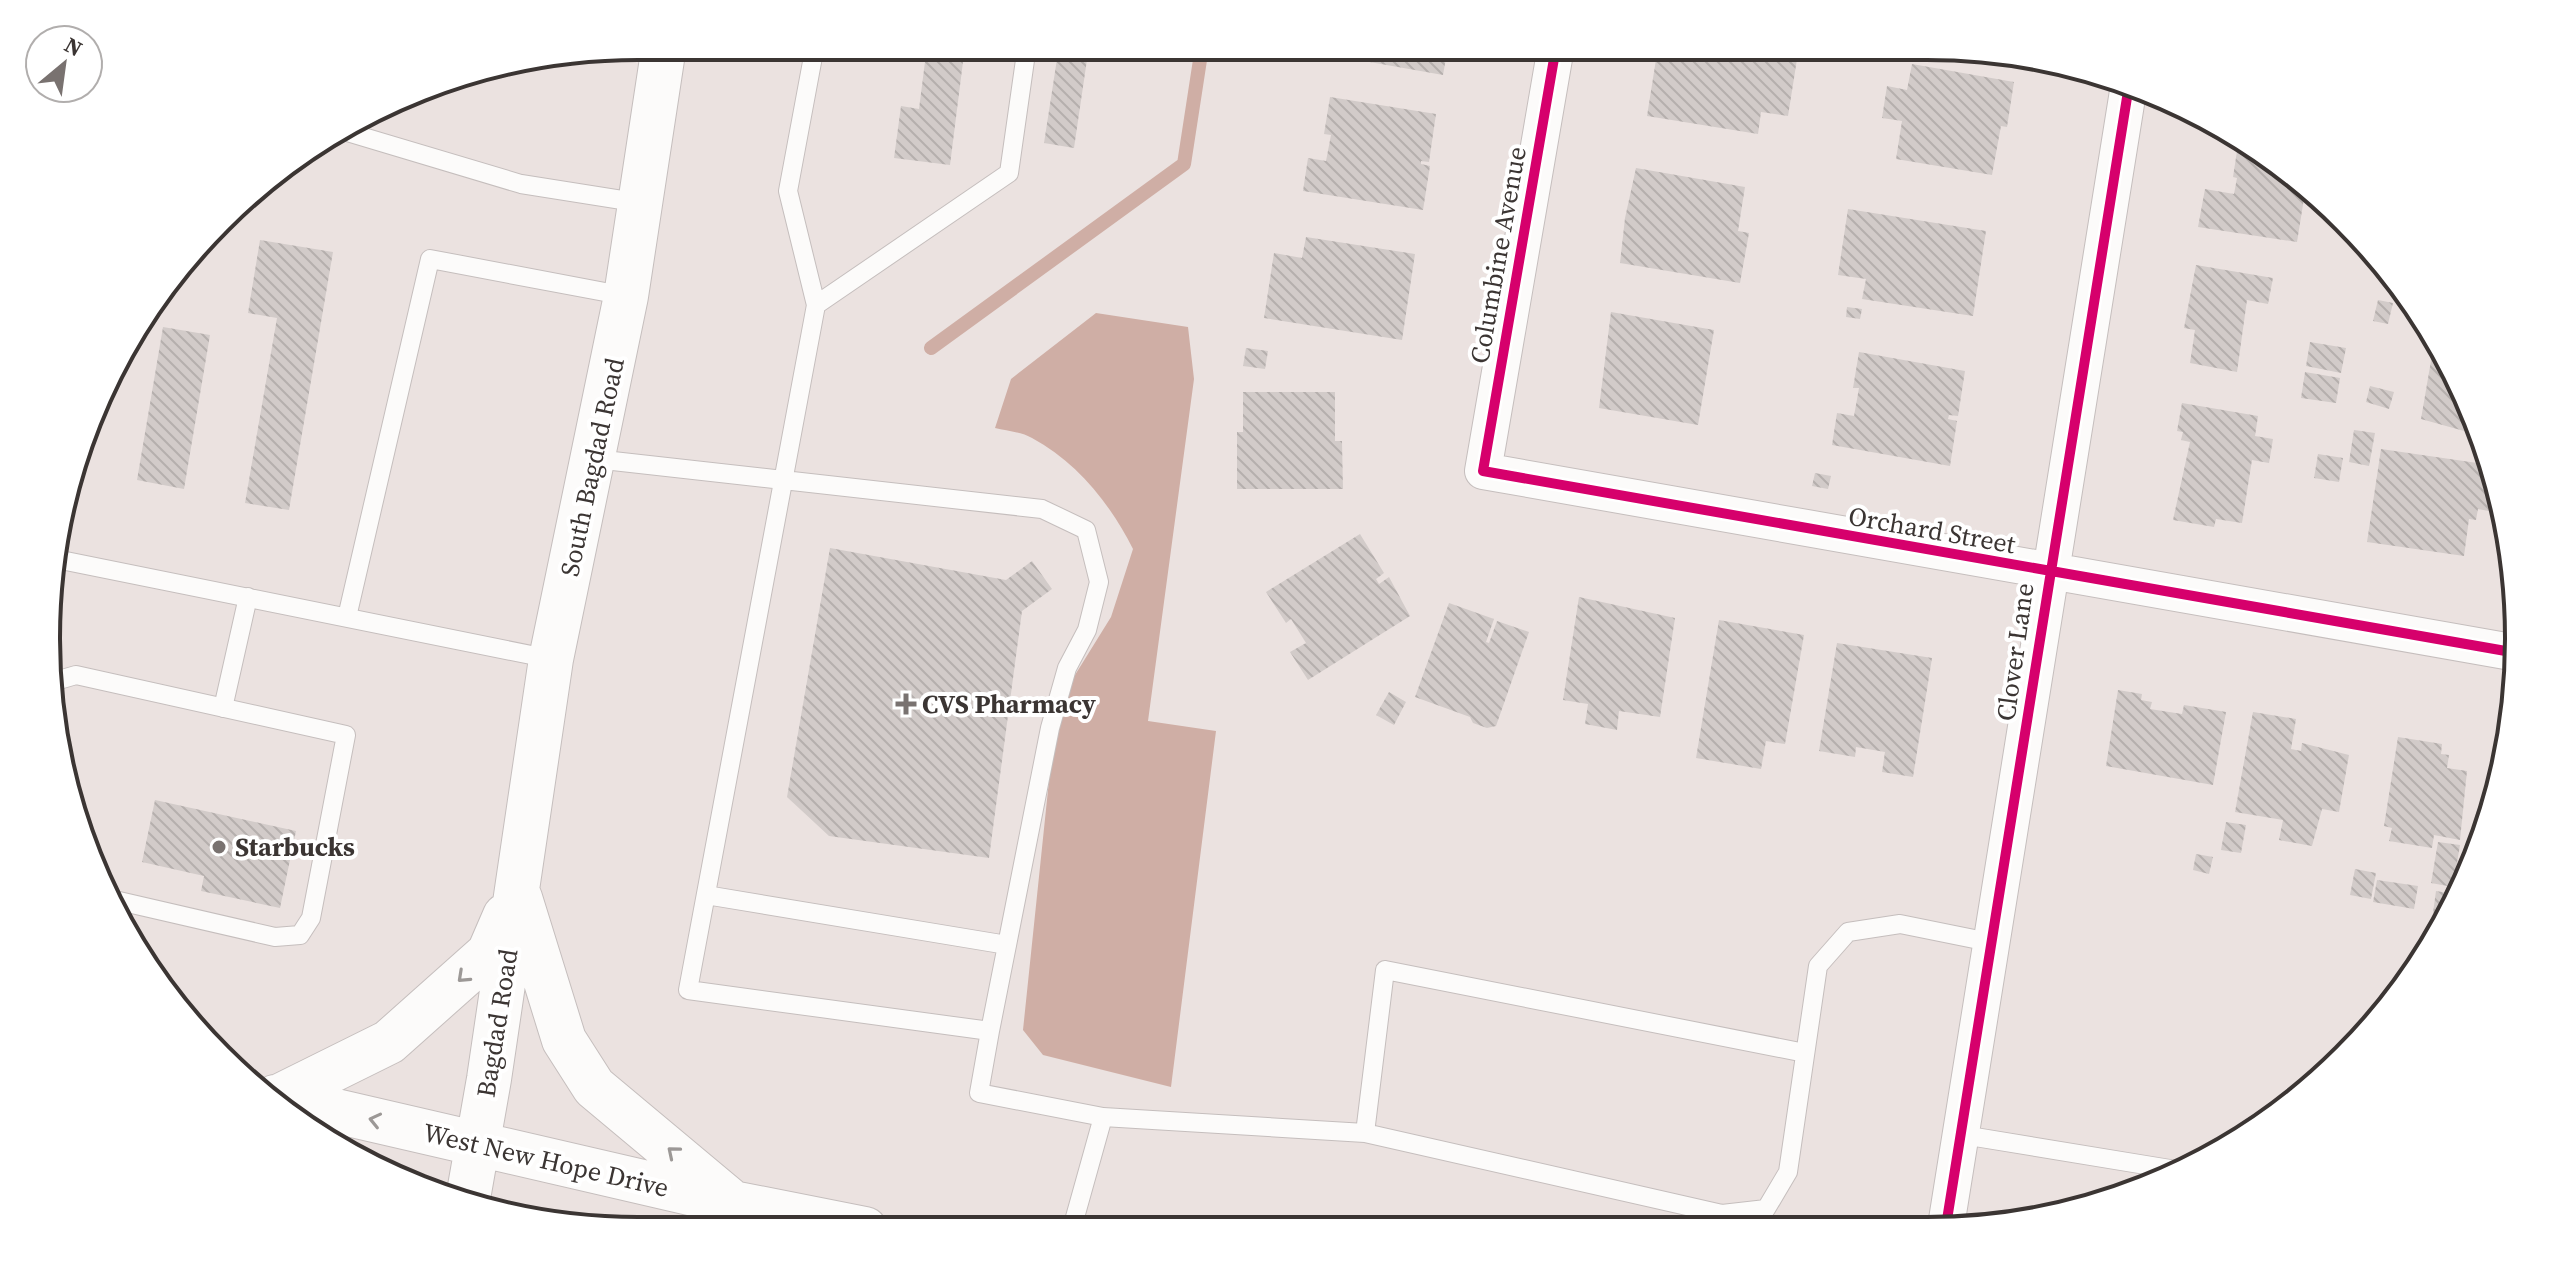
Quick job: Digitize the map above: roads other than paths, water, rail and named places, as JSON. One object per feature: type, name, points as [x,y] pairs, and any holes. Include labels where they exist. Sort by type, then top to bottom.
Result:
[{"type":"main road","name":"South Bagdad Road","points":[[517,888],[551,659],[595,459],[626,296],[662,60]]},
{"type":"main road","points":[[282,1094],[389,1042],[443,996],[489,953],[517,888]]},
{"type":"main road","points":[[517,888],[564,1040],[594,1087],[733,1203]]},
{"type":"main road","name":"Bagdad Road","points":[[469,1191],[517,888]]},
{"type":"main road","name":"West New Hope Drive","points":[[291,1100],[804,1217]]},
{"type":"street","name":"Columbine Avenue","points":[[1483,471],[1554,60]]},
{"type":"street","name":"Clover Lane","points":[[1948,1216],[2127,96]]},
{"type":"street","name":"Orchard Street","points":[[1483,471],[2505,651]]},
{"type":"lane","points":[[812,60],[788,191],[816,305],[688,990],[990,1031]]},
{"type":"lane","points":[[816,305],[1009,173],[1025,60]]},
{"type":"lane","points":[[356,135],[521,184],[641,203]]},
{"type":"lane","points":[[347,617],[430,259],[626,296]]},
{"type":"lane","points":[[595,459],[1042,509],[1086,530],[1099,582],[1087,630],[1067,668],[1050,728],[979,1093],[1103,1117],[1365,1133],[1722,1214],[1766,1209],[1788,1172],[1818,966],[1848,932],[1900,924],[1994,943]]},
{"type":"lane","points":[[65,561],[551,659]]},
{"type":"lane","points":[[223,708],[248,597]]},
{"type":"lane","points":[[61,679],[76,675],[346,735],[311,918],[300,935],[275,937],[124,902]]},
{"type":"lane","points":[[706,895],[1007,945]]},
{"type":"lane","points":[[1365,1133],[1385,970],[1805,1053]]},
{"type":"lane","points":[[1075,1217],[1103,1117]]},
{"type":"lane","points":[[1963,1135],[2160,1167]]},
{"type":"waterway","points":[[931,348],[1184,164],[1200,60]]},
{"type":"place","name":"CVS Pharmacy","points":[[906,704]]},
{"type":"place","name":"Starbucks","points":[[219,847]]}]
